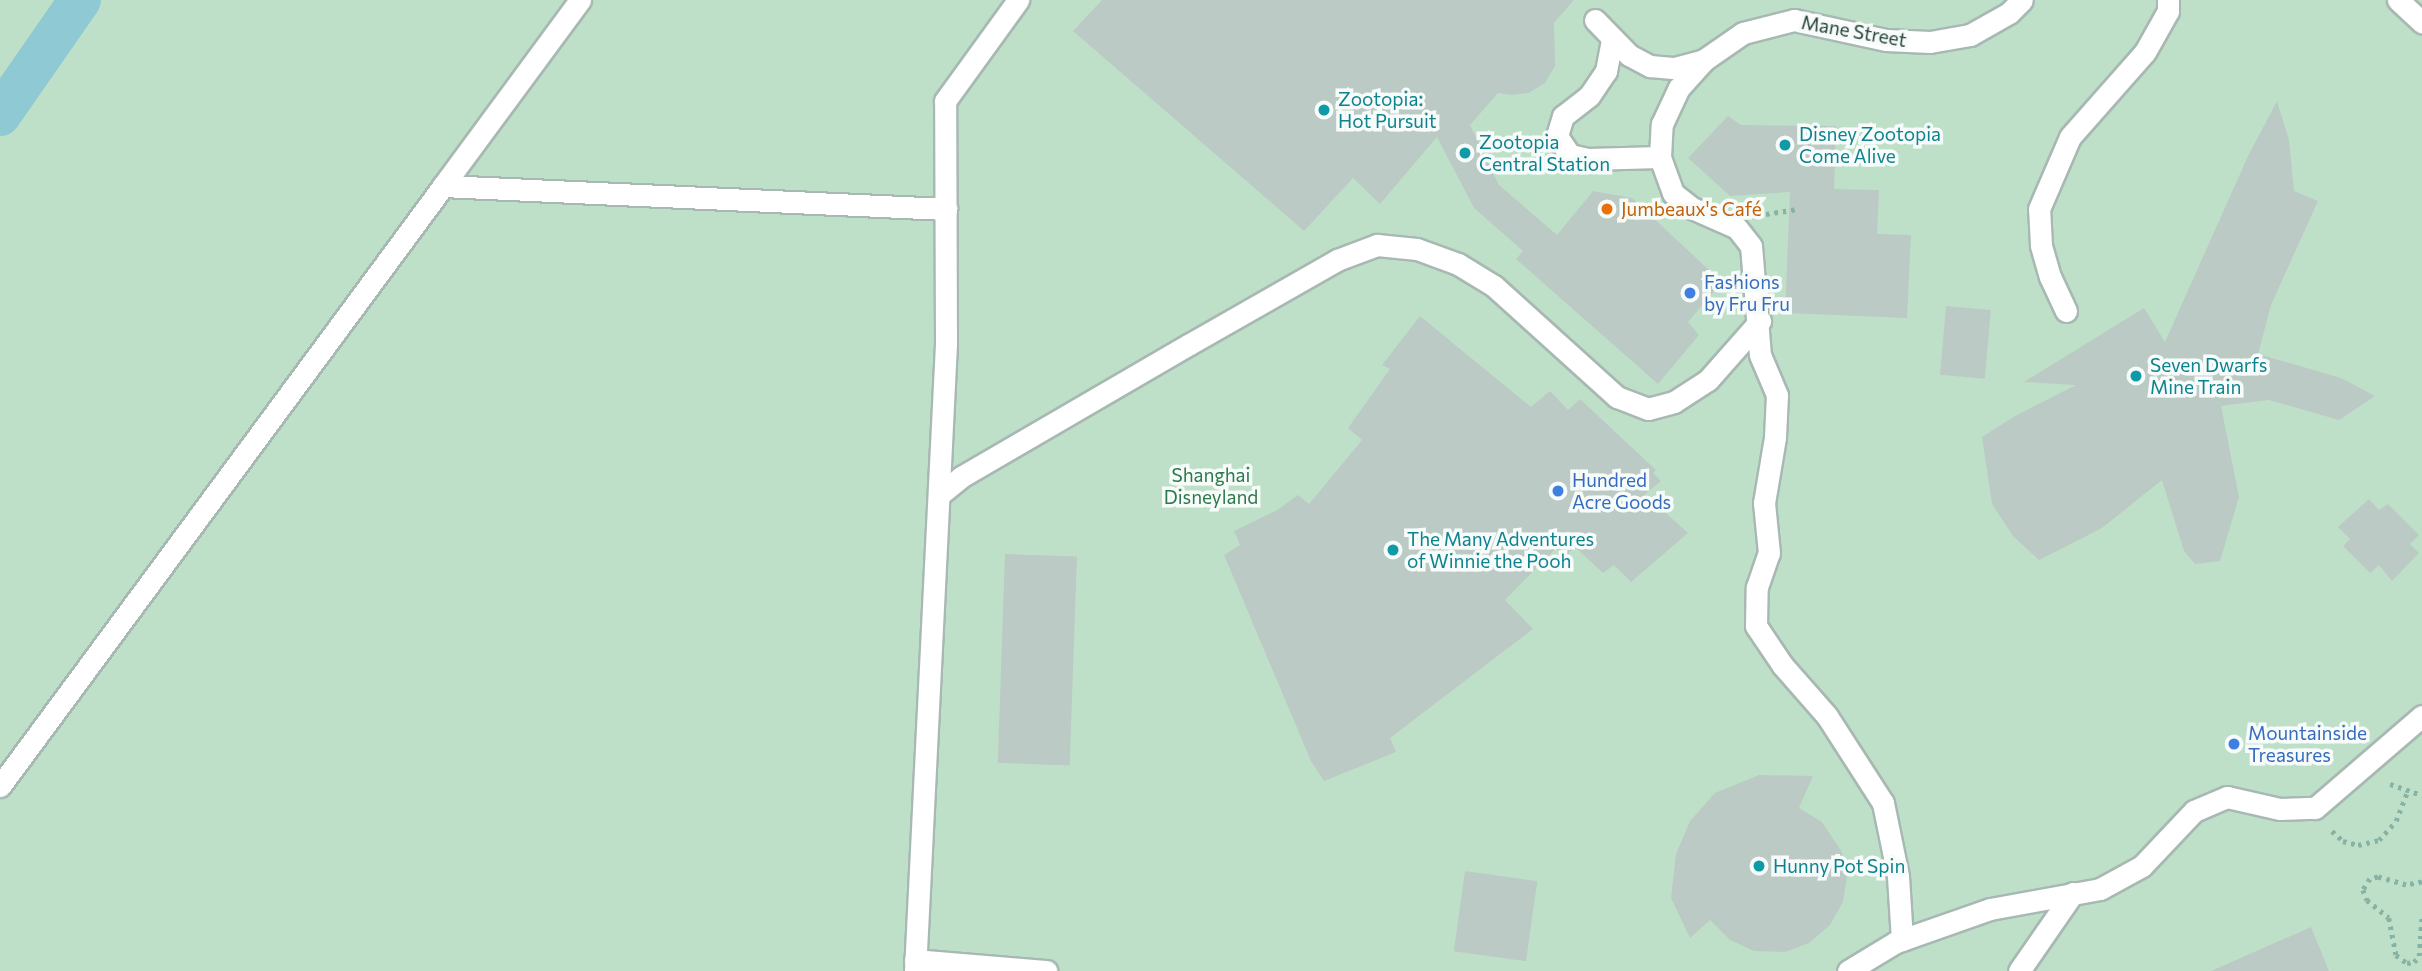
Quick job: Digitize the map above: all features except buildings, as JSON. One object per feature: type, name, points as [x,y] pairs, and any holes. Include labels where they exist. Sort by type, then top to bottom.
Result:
[{"type":"street","points":[[0,786],[579,0]]},
{"type":"street","points":[[1018,0],[945,101],[946,343],[915,965],[1047,971]]},
{"type":"street","name":"Mane Street","points":[[1902,940],[1898,876],[1883,803],[1827,716],[1783,666],[1756,625],[1757,587],[1769,553],[1764,503],[1775,437],[1777,396],[1760,355],[1760,321],[1751,246],[1737,228],[1692,208],[1673,192],[1660,156],[1662,124],[1679,88],[1704,60],[1743,33],[1794,20],[1886,40],[1930,42],[1970,35],[2009,13],[2022,0]]},
{"type":"street","points":[[2066,312],[2050,276],[2041,245],[2039,209],[2070,137],[2145,52],[2168,11],[2168,0]]},
{"type":"street","points":[[2398,0],[2422,22]]},
{"type":"street","points":[[1595,20],[1629,55],[1650,66],[1675,68],[1704,60]]},
{"type":"street","points":[[1612,40],[1606,71],[1588,96],[1563,116],[1558,136],[1570,155],[1587,159],[1660,156]]},
{"type":"street","points":[[443,187],[946,209]]},
{"type":"street","points":[[939,495],[961,477],[1211,332],[1337,260],[1377,244],[1418,249],[1458,264],[1494,286],[1617,397],[1648,409],[1674,402],[1708,380],[1760,321]]},
{"type":"street","points":[[1848,971],[1902,940],[1990,909],[2100,890],[2142,866],[2194,811],[2227,796],[2280,809],[2315,808],[2422,716]]},
{"type":"street","points":[[2019,971],[2073,893]]},
{"type":"path","points":[[2315,808],[2343,841],[2358,845],[2378,840],[2396,821],[2408,790]]},
{"type":"path","points":[[2422,881],[2406,885],[2378,877],[2370,879],[2363,890],[2367,900],[2389,918],[2396,955],[2407,963],[2414,962],[2419,956],[2422,917]]},
{"type":"green space","name":"Shanghai Disneyland","points":[[0,0],[2422,0],[2422,971],[0,971]]},
{"type":"waterway","points":[[0,115],[80,0]]},
{"type":"place","name":"Zootopia: Hot Pursuit","points":[[1324,110]]},
{"type":"place","name":"Disney Zootopia Come Alive","points":[[1785,145]]},
{"type":"place","name":"Zootopia Central Station","points":[[1465,153]]},
{"type":"place","name":"Jumbeaux's Café","points":[[1607,209]]},
{"type":"place","name":"Fashions by Fru Fru","points":[[1690,293]]},
{"type":"place","name":"Seven Dwarfs Mine Train","points":[[2136,376]]},
{"type":"place","name":"Hundred Acre Goods","points":[[1558,491]]},
{"type":"place","name":"The Many Adventures of Winnie the Pooh","points":[[1393,550]]},
{"type":"place","name":"Mountainside Treasures","points":[[2234,744]]},
{"type":"place","name":"Hunny Pot Spin","points":[[1759,866]]}]
